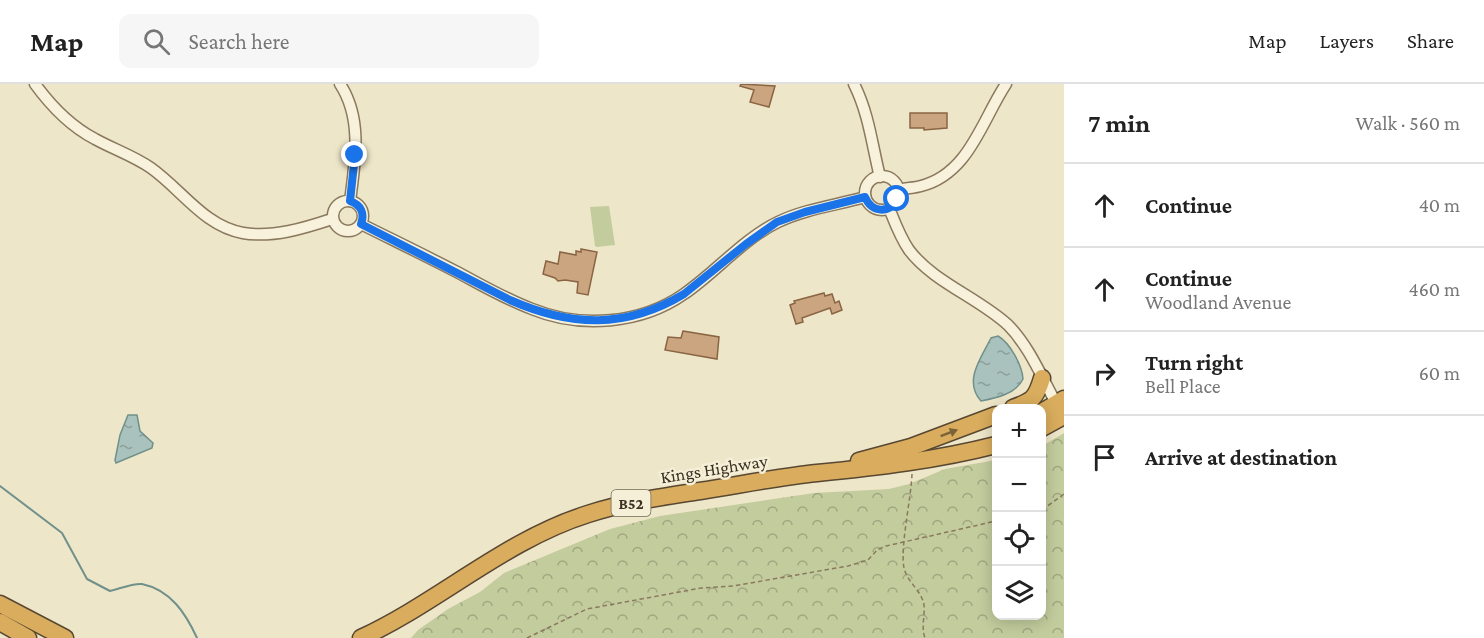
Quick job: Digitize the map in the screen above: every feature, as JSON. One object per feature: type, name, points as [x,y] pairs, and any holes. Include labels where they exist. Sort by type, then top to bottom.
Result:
[{"type":"highway","points":[[1021,404],[1034,398],[1042,378]]},
{"type":"highway","points":[[1046,422],[1058,407]]},
{"type":"highway","points":[[992,417],[911,447],[833,469],[935,451],[992,433]]},
{"type":"highway","name":"Kings Highway","points":[[361,638],[521,544],[578,517],[646,500],[816,473],[913,463],[992,444]]},
{"type":"highway","points":[[0,604],[64,638]]},
{"type":"highway","points":[[0,622],[28,638]]},
{"type":"street","points":[[35,84],[55,108],[78,128],[96,140],[143,162],[172,184],[200,212],[222,227],[244,233],[263,234],[295,229],[332,219]]},
{"type":"street","points":[[340,84],[350,103],[356,127],[350,201]]},
{"type":"street","points":[[854,84],[869,122],[880,177]]},
{"type":"street","points":[[898,190],[921,186],[951,171],[974,142],[1006,84]]},
{"type":"street","points":[[880,177],[890,179],[898,190],[897,199],[889,208],[882,210],[868,204],[865,197],[868,184],[880,177]]},
{"type":"street","points":[[361,224],[534,310],[575,320],[606,320],[639,315],[670,303],[777,222],[805,212],[865,197]]},
{"type":"street","points":[[350,201],[362,210],[361,224],[353,231],[342,231],[332,219],[335,208],[339,204],[350,201]]},
{"type":"street","points":[[889,208],[903,239],[916,258],[1007,325],[1020,341],[1058,407],[1046,417]]},
{"type":"path","points":[[913,463],[912,493],[905,541],[905,570],[921,596],[924,606],[925,638]]},
{"type":"path","points":[[1046,507],[1064,494]]},
{"type":"path","points":[[527,638],[587,609],[701,588],[733,586],[848,566],[868,560],[877,550],[886,546],[992,522]]},
{"type":"green space","points":[[609,206],[615,245],[597,247],[590,207]]},
{"type":"green space","points":[[1064,433],[1064,638],[411,638],[418,630],[448,609],[480,592],[504,573],[610,529],[660,516],[814,493],[889,489],[909,484],[945,469],[992,461],[992,620],[1046,620],[1046,444]]},
{"type":"water","points":[[998,336],[1015,355],[1023,379],[1011,392],[981,401],[974,386],[976,370],[991,338]]},
{"type":"water","points":[[128,415],[137,415],[140,431],[153,443],[152,448],[116,463],[120,435]]},
{"type":"building","points":[[741,84],[775,86],[769,107],[750,102],[754,90],[740,86]]},
{"type":"building","points":[[910,113],[947,113],[947,128],[924,130],[924,128],[910,128]]},
{"type":"building","points":[[581,249],[597,252],[588,295],[577,293],[578,282],[558,281],[543,274],[546,261],[558,264],[560,252],[576,255],[576,251],[581,252]]},
{"type":"building","points":[[824,293],[825,296],[832,294],[835,303],[839,301],[842,310],[832,314],[830,308],[802,318],[803,322],[796,324],[790,305],[795,303],[794,301]]},
{"type":"building","points":[[683,331],[719,337],[717,359],[665,350],[668,337],[681,338]]},
{"type":"waterway","points":[[0,486],[62,533],[87,579],[110,591],[138,584],[152,587],[176,604],[188,620],[197,638]]},
{"type":"route","points":[[355,155],[350,201],[362,210],[361,224],[510,300],[534,310],[575,320],[623,319],[670,303],[777,222],[805,212],[865,197],[871,207],[886,210],[897,199]]}]
